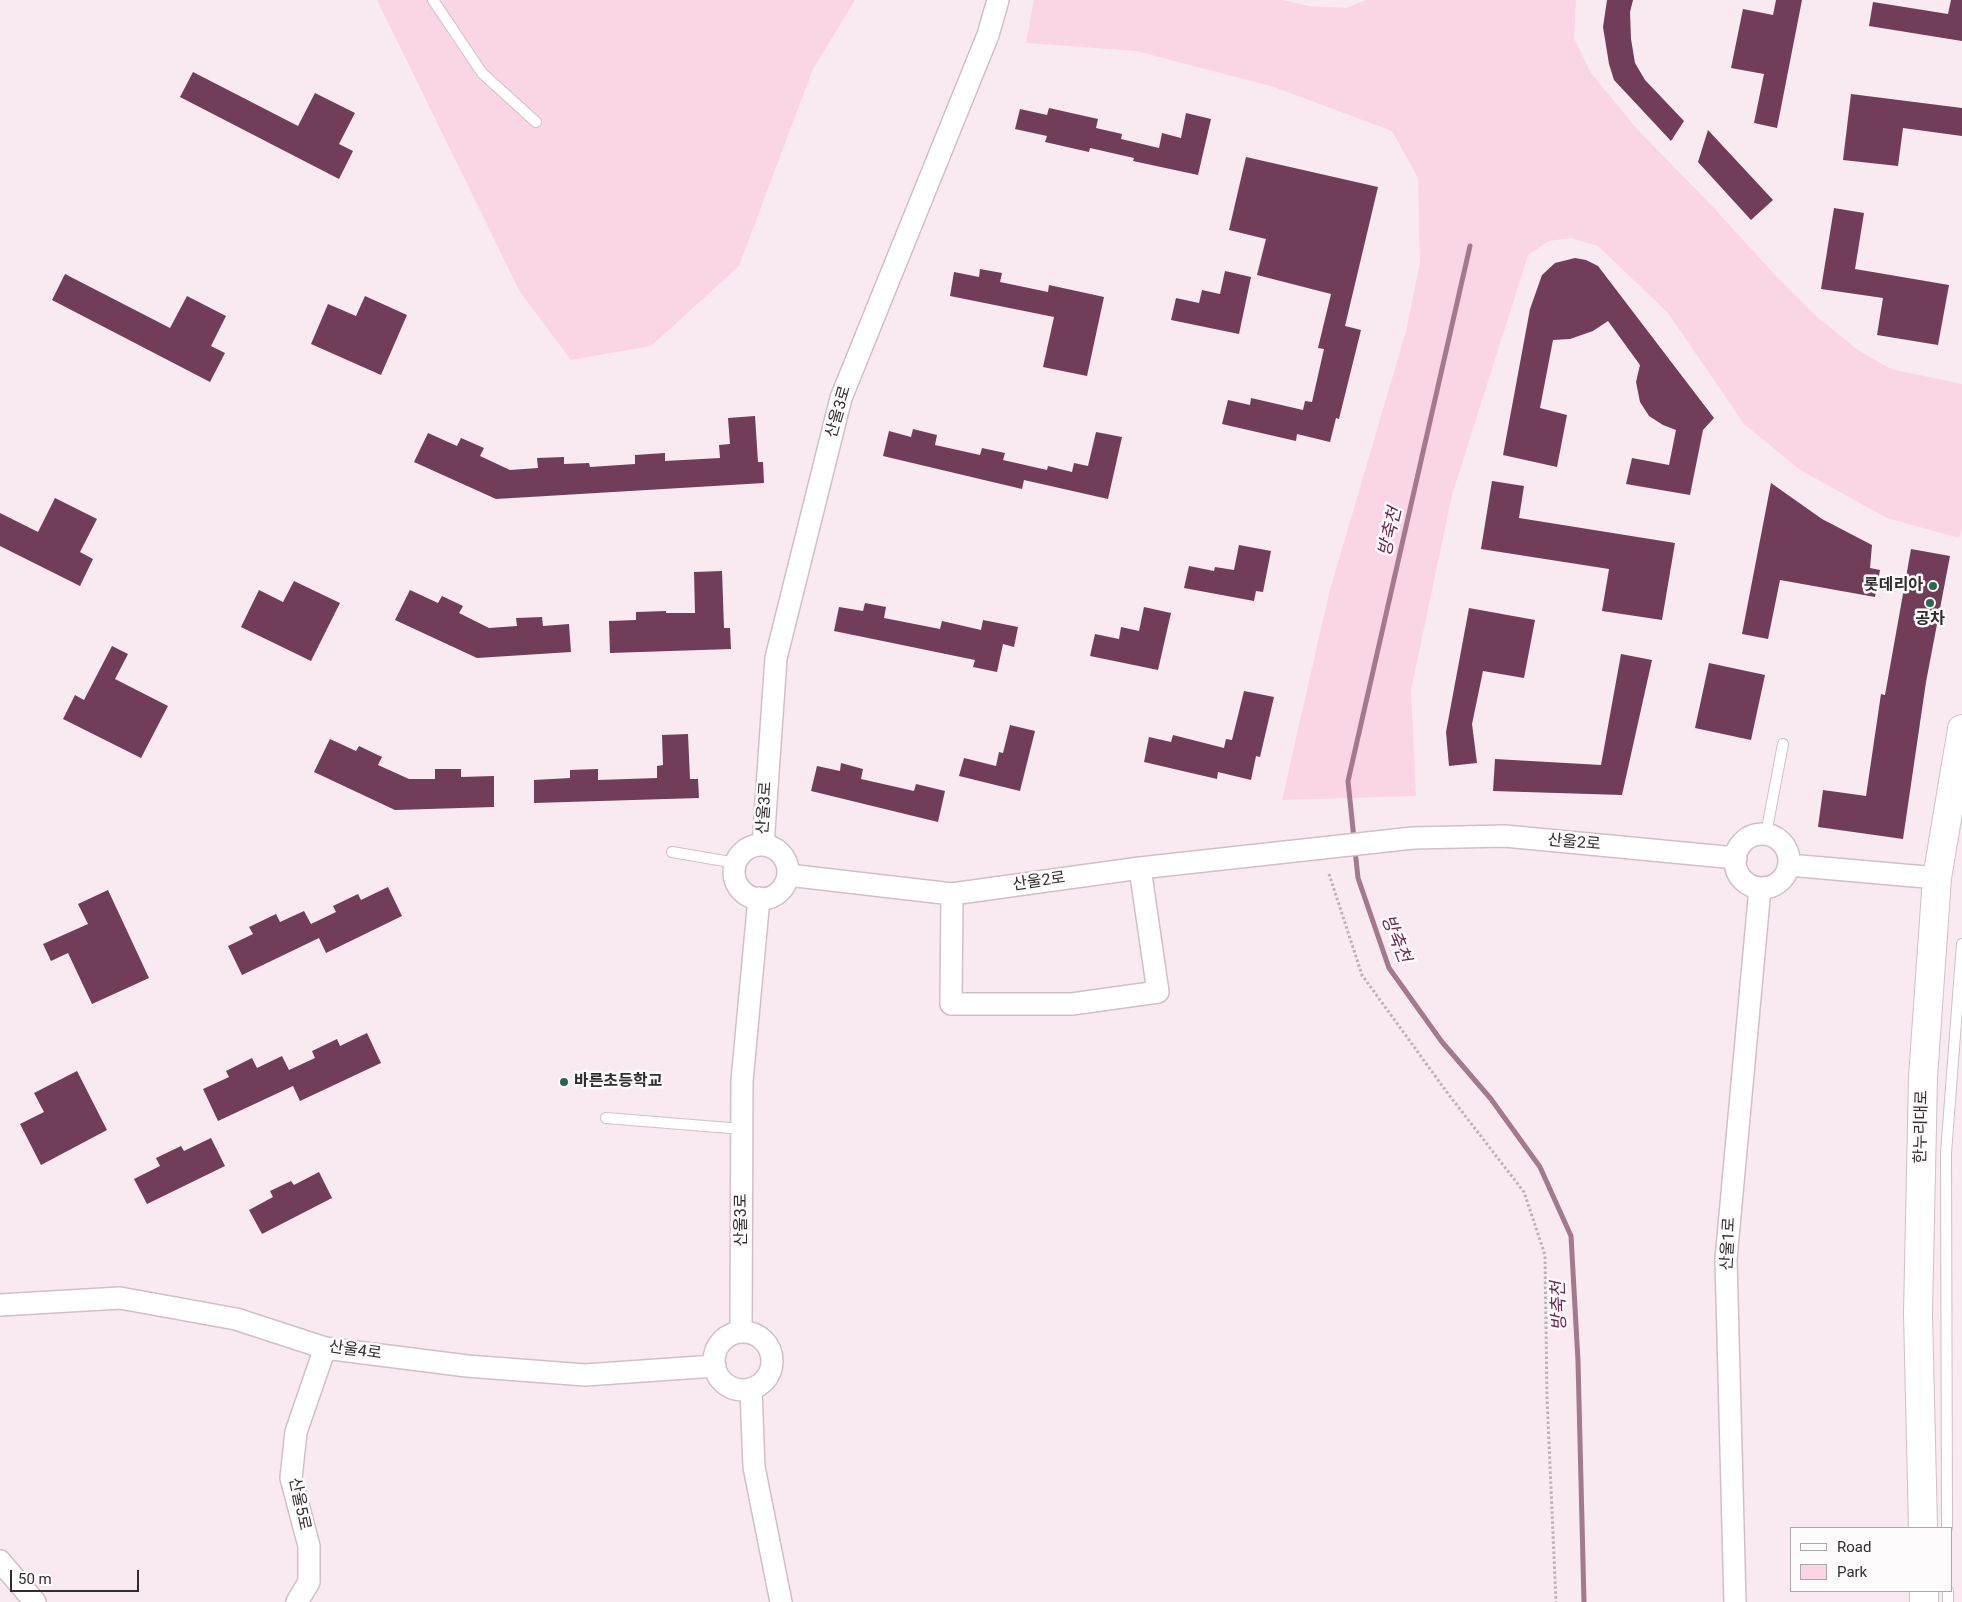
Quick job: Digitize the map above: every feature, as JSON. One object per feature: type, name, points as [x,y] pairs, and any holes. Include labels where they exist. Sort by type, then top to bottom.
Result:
[{"type":"street","name":"산울3로","points":[[762,845],[776,658],[841,398],[988,35],[998,0]]},
{"type":"street","name":"한누리대로","points":[[1923,1527],[1918,1313],[1923,1077],[1937,878],[1962,729]]},
{"type":"street","points":[[1757,834],[1766,834],[1774,836],[1782,842],[1787,849],[1789,865],[1786,875],[1780,882],[1772,887],[1760,888],[1746,883],[1740,877],[1736,868],[1736,858],[1737,851],[1748,838],[1757,834]]},
{"type":"street","name":"산울2로","points":[[788,875],[952,894],[1140,868],[1413,838],[1505,836],[1736,858]]},
{"type":"street","points":[[762,845],[778,851],[785,858],[788,866],[788,875],[786,884],[780,892],[772,896],[759,898],[746,894],[740,888],[734,871],[740,855],[746,850],[762,845]]},
{"type":"street","points":[[1789,865],[1937,878]]},
{"type":"street","points":[[952,894],[951,1004],[1072,1004],[1148,994],[1158,992],[1140,868]]},
{"type":"street","name":"산울1로","points":[[1735,1602],[1726,1259],[1760,888]]},
{"type":"street","name":"산울3로","points":[[742,1332],[742,1081],[759,898]]},
{"type":"street","name":"산울4로","points":[[0,1305],[120,1298],[236,1319],[325,1348],[467,1366],[585,1375],[715,1366]]},
{"type":"street","points":[[742,1332],[758,1335],[765,1341],[773,1359],[768,1377],[762,1384],[751,1389],[735,1389],[726,1385],[720,1378],[715,1366],[716,1351],[721,1342],[729,1336],[742,1332]]},
{"type":"street","name":"산울5로","points":[[297,1602],[309,1582],[309,1573],[308,1546],[291,1478],[296,1432],[325,1348]]},
{"type":"street","points":[[751,1389],[754,1467],[781,1602]]},
{"type":"street","points":[[0,1561],[35,1602]]},
{"type":"lane","points":[[433,0],[482,73],[536,122]]},
{"type":"lane","points":[[1766,834],[1783,744]]},
{"type":"lane","points":[[672,852],[736,863]]},
{"type":"lane","points":[[1947,1527],[1946,1154],[1962,944]]},
{"type":"lane","points":[[606,1118],[742,1129]]},
{"type":"path","points":[[1329,874],[1362,975],[1446,1091],[1524,1192],[1545,1256],[1547,1397],[1556,1602]]},
{"type":"green space","points":[[377,0],[855,0],[813,69],[739,266],[651,346],[571,360],[520,292]]},
{"type":"green space","points":[[1034,0],[1283,0],[1309,6],[1346,8],[1366,0],[1576,0],[1574,38],[1591,73],[1637,129],[1817,317],[1858,350],[1891,369],[1962,384],[1962,529],[1959,538],[1887,518],[1800,470],[1744,424],[1668,313],[1598,246],[1571,238],[1549,241],[1528,255],[1452,495],[1411,690],[1416,796],[1282,800],[1329,593],[1406,331],[1420,263],[1418,178],[1392,131],[1274,87],[1136,51],[1026,43]]},
{"type":"building","points":[[1607,0],[1633,0],[1630,12],[1631,39],[1635,63],[1645,80],[1684,121],[1671,141],[1614,80],[1609,64],[1603,27]]},
{"type":"building","points":[[1776,0],[1802,0],[1777,128],[1754,123],[1764,74],[1731,68],[1743,9],[1773,15]]},
{"type":"building","points":[[1951,0],[1962,0],[1962,41],[1869,26],[1873,2],[1948,14]]},
{"type":"building","points":[[193,72],[298,126],[315,93],[355,113],[339,144],[353,151],[339,179],[180,97]]},
{"type":"building","points":[[1851,94],[1962,108],[1962,136],[1903,128],[1898,166],[1843,160]]},
{"type":"building","points":[[1049,108],[1098,119],[1096,128],[1122,134],[1121,139],[1159,148],[1162,133],[1181,138],[1186,113],[1211,119],[1198,175],[1133,161],[1134,158],[1090,148],[1089,152],[1045,142],[1047,136],[1015,129],[1020,109],[1047,115]]},
{"type":"building","points":[[1708,130],[1773,200],[1751,220],[1698,162]]},
{"type":"building","points":[[1246,157],[1378,187],[1345,326],[1361,330],[1339,419],[1336,418],[1330,442],[1297,434],[1296,441],[1222,424],[1228,400],[1250,405],[1251,398],[1303,410],[1305,401],[1312,402],[1324,349],[1318,348],[1331,294],[1257,275],[1266,239],[1229,230]]},
{"type":"building","points":[[1834,208],[1864,213],[1855,269],[1949,285],[1938,345],[1877,335],[1883,298],[1821,289]]},
{"type":"building","points":[[1575,258],[1586,260],[1598,266],[1714,418],[1703,430],[1690,495],[1626,484],[1632,458],[1669,465],[1676,430],[1663,425],[1649,416],[1640,402],[1636,382],[1640,365],[1608,321],[1593,331],[1570,339],[1553,340],[1540,408],[1567,415],[1557,467],[1503,455],[1530,309],[1542,275],[1555,263]]},
{"type":"building","points":[[980,269],[1002,273],[1000,282],[1048,292],[1049,285],[1104,297],[1087,376],[1043,367],[1054,317],[950,296],[954,272],[979,277]]},
{"type":"building","points":[[1225,271],[1251,277],[1239,334],[1171,320],[1176,298],[1199,303],[1202,290],[1220,294]]},
{"type":"building","points":[[65,274],[170,328],[187,296],[226,316],[211,346],[225,353],[210,382],[52,300]]},
{"type":"building","points":[[365,296],[407,315],[381,375],[311,344],[328,304],[356,316]]},
{"type":"building","points":[[755,416],[758,462],[763,462],[764,483],[496,499],[414,462],[428,433],[457,446],[461,438],[484,448],[480,456],[510,470],[538,468],[537,458],[564,457],[564,464],[589,463],[590,467],[635,464],[635,455],[665,453],[665,461],[720,458],[719,445],[730,444],[728,418]]},
{"type":"building","points":[[913,429],[937,435],[935,445],[980,455],[982,448],[1005,453],[1003,460],[1047,470],[1048,466],[1072,472],[1074,463],[1088,466],[1096,432],[1122,437],[1108,499],[1024,480],[1022,489],[883,456],[889,431],[911,437]]},
{"type":"building","points":[[1492,481],[1524,486],[1519,518],[1675,543],[1662,620],[1602,611],[1609,569],[1481,549]]},
{"type":"building","points":[[1771,483],[1822,519],[1872,545],[1870,568],[1880,570],[1875,597],[1780,580],[1768,639],[1742,634]]},
{"type":"building","points":[[55,498],[97,519],[80,552],[93,559],[80,586],[0,546],[0,513],[38,532]]},
{"type":"building","points":[[1239,545],[1271,551],[1263,592],[1256,591],[1254,601],[1184,588],[1189,566],[1214,571],[1215,567],[1234,570]]},
{"type":"building","points":[[1911,549],[1950,556],[1926,682],[1903,839],[1818,827],[1823,790],[1866,796],[1881,694],[1885,695]]},
{"type":"building","points":[[722,571],[724,628],[730,628],[731,649],[610,653],[609,621],[636,620],[636,612],[666,611],[666,613],[695,613],[694,572]]},
{"type":"building","points":[[294,581],[340,603],[311,661],[241,627],[259,590],[283,602]]},
{"type":"building","points":[[410,590],[438,603],[442,596],[463,606],[459,613],[489,628],[517,626],[516,618],[542,617],[543,626],[569,624],[571,652],[477,658],[395,620]]},
{"type":"building","points":[[865,603],[886,607],[884,618],[940,629],[942,621],[981,630],[983,620],[1018,627],[1014,647],[1003,644],[997,672],[973,667],[975,660],[834,631],[839,607],[863,611]]},
{"type":"building","points":[[1144,607],[1171,613],[1158,670],[1090,656],[1095,634],[1119,639],[1121,627],[1139,631]]},
{"type":"building","points":[[1469,608],[1535,620],[1524,678],[1483,671],[1472,724],[1477,763],[1449,766],[1446,732]]},
{"type":"building","points":[[112,646],[128,654],[115,679],[168,706],[141,758],[63,719],[75,695],[84,700]]},
{"type":"building","points":[[1621,654],[1652,660],[1622,795],[1493,791],[1495,759],[1601,765]]},
{"type":"building","points":[[1709,663],[1765,675],[1751,740],[1695,728]]},
{"type":"building","points":[[1244,691],[1274,697],[1260,757],[1256,756],[1251,780],[1218,772],[1217,779],[1144,762],[1149,737],[1171,742],[1173,735],[1224,748],[1226,739],[1232,740]]},
{"type":"building","points":[[1010,725],[1035,731],[1020,791],[959,776],[964,758],[996,766],[999,752],[1003,753]]},
{"type":"building","points":[[688,734],[690,779],[698,779],[699,798],[534,803],[534,780],[570,778],[570,770],[598,769],[598,780],[657,778],[657,766],[663,765],[662,735]]},
{"type":"building","points":[[330,739],[356,751],[359,746],[382,757],[378,765],[409,779],[435,779],[435,769],[461,769],[461,777],[494,776],[494,807],[395,810],[314,772]]},
{"type":"building","points":[[841,763],[863,769],[861,779],[914,791],[916,784],[945,791],[938,822],[811,791],[817,766],[840,771]]},
{"type":"building","points":[[388,887],[402,916],[326,953],[319,938],[242,975],[228,946],[253,934],[249,927],[276,914],[280,922],[304,911],[311,924],[336,912],[333,906],[358,894],[361,900]]},
{"type":"building","points":[[108,890],[149,978],[92,1004],[68,953],[51,961],[43,944],[88,924],[78,904]]},
{"type":"building","points":[[367,1033],[381,1063],[300,1101],[293,1086],[218,1121],[203,1089],[229,1077],[226,1071],[252,1058],[257,1068],[282,1056],[289,1070],[315,1058],[312,1051],[337,1039],[340,1046]]},
{"type":"building","points":[[77,1071],[107,1130],[41,1165],[20,1124],[44,1112],[34,1093]]},
{"type":"building","points":[[211,1138],[225,1166],[147,1204],[134,1179],[160,1166],[156,1158],[181,1146],[184,1151]]},
{"type":"building","points":[[319,1172],[332,1198],[262,1234],[249,1210],[273,1197],[270,1191],[291,1181],[294,1185]]},
{"type":"waterway","name":"방축천","points":[[1354,839],[1348,781],[1470,246]]},
{"type":"waterway","name":"방축천","points":[[1355,850],[1358,878],[1389,968],[1442,1042],[1491,1099],[1540,1167],[1571,1236],[1578,1361],[1584,1602]]},
{"type":"place","name":"롯데리아","points":[[1933,586]]},
{"type":"place","name":"공차","points":[[1930,603]]},
{"type":"place","name":"바른초등학교","points":[[564,1082]]}]
